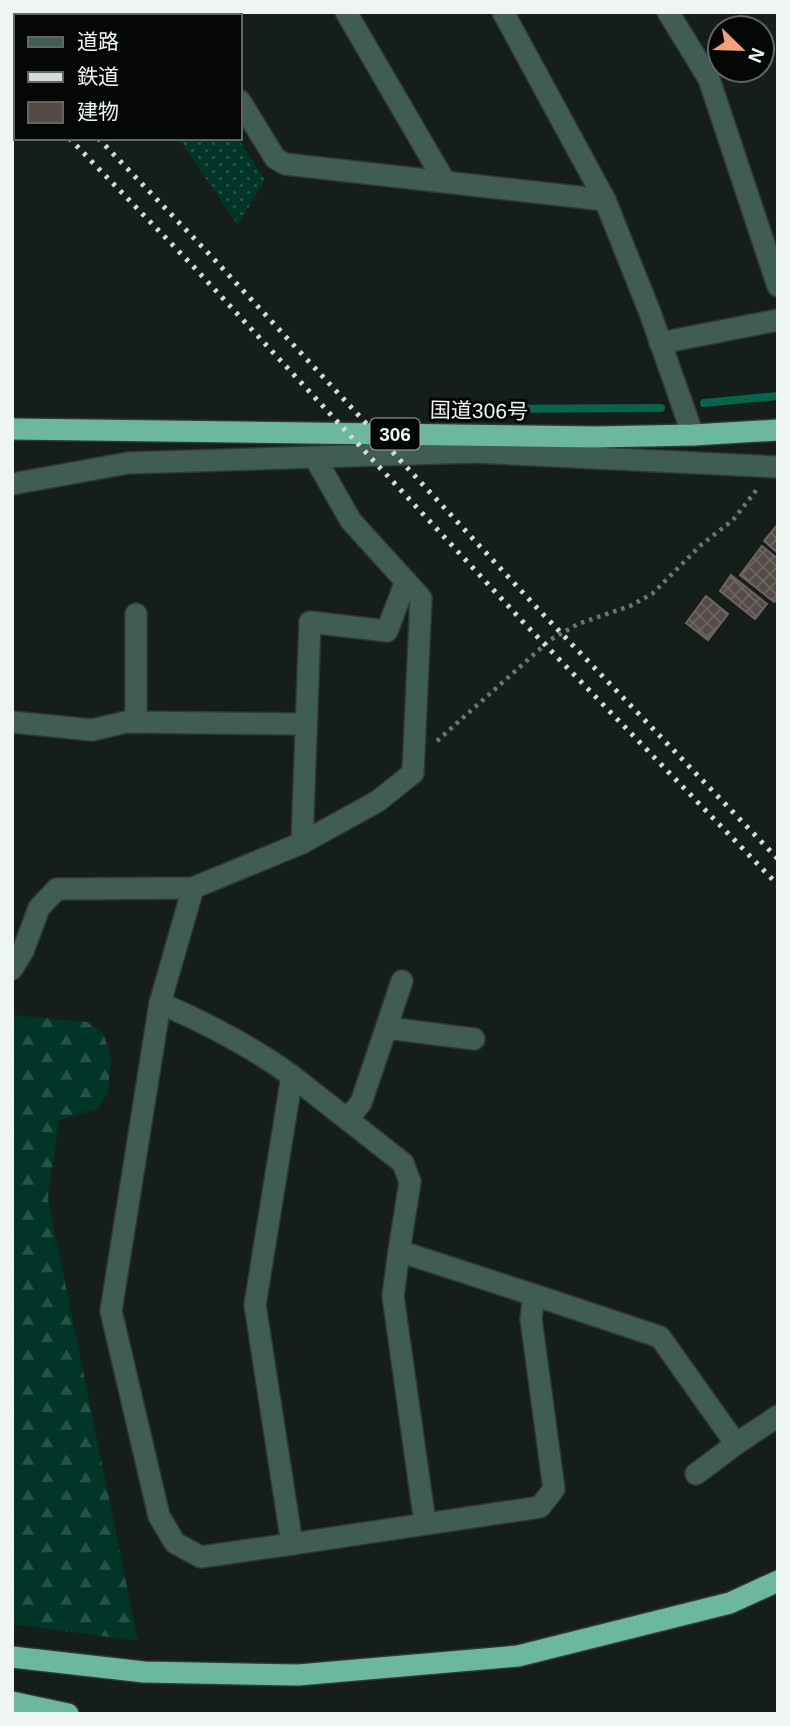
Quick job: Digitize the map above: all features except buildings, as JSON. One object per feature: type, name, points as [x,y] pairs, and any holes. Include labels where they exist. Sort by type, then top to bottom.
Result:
[{"type":"highway","name":"国道306号","points":[[12,429],[596,437],[778,430]]},
{"type":"highway","points":[[12,1657],[144,1672],[298,1675],[519,1656],[730,1603],[778,1581]]},
{"type":"highway","points":[[12,1702],[68,1714]]},
{"type":"street","points":[[346,12],[445,182]]},
{"type":"street","points":[[503,12],[605,200],[649,310],[693,435]]},
{"type":"street","points":[[668,12],[709,79],[778,286]]},
{"type":"street","points":[[242,104],[275,158],[285,164],[605,200]]},
{"type":"street","points":[[660,343],[778,320]]},
{"type":"street","points":[[12,484],[128,463],[474,452],[772,467]]},
{"type":"street","points":[[12,969],[23,951],[39,908],[57,889],[193,888],[302,843],[379,801],[413,773],[421,598],[351,521],[315,458]]},
{"type":"street","points":[[302,843],[310,622],[387,631],[406,580]]},
{"type":"street","points":[[136,614],[136,722]]},
{"type":"street","points":[[12,722],[92,730],[126,722],[306,724]]},
{"type":"street","points":[[193,888],[160,1003],[111,1311],[159,1516],[175,1543],[201,1557],[540,1507],[554,1489],[531,1320],[534,1295]]},
{"type":"street","points":[[348,1118],[361,1103],[402,981]]},
{"type":"street","points":[[160,1003],[270,1060],[403,1163],[410,1182],[393,1296],[425,1523]]},
{"type":"street","points":[[387,1028],[474,1039]]},
{"type":"street","points":[[292,1076],[255,1305],[292,1544]]},
{"type":"street","points":[[399,1251],[660,1337],[736,1444]]},
{"type":"street","points":[[696,1474],[778,1416]]},
{"type":"path","points":[[431,747],[550,640],[578,624],[630,606],[652,594],[701,545],[733,520],[772,467]]},
{"type":"green space","points":[[179,140],[239,140],[265,180],[238,225]]},
{"type":"green space","points":[[12,1015],[87,1022],[103,1033],[111,1056],[108,1093],[98,1109],[59,1120],[48,1199],[138,1641],[12,1624]]},
{"type":"waterway","points":[[704,403],[778,396]]},
{"type":"waterway","points":[[476,409],[661,408]]},
{"type":"railway","points":[[71,140],[192,265],[525,624],[778,885]]},
{"type":"railway","points":[[100,140],[539,610],[778,859]]}]
